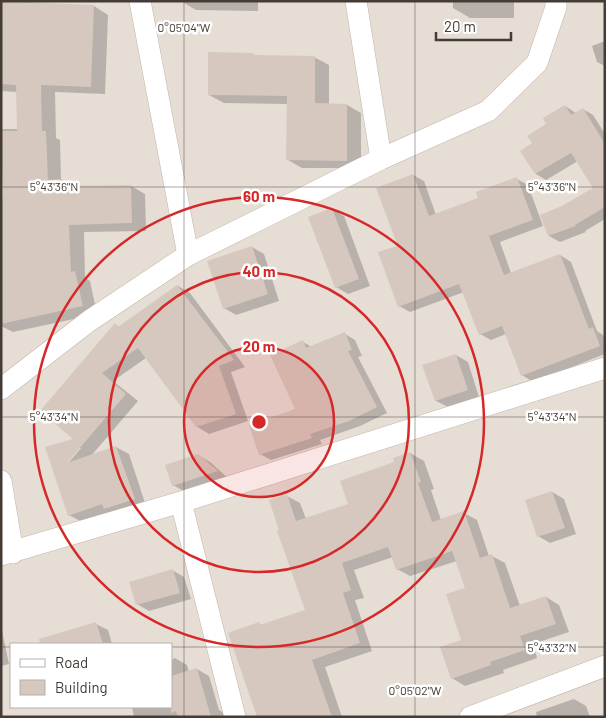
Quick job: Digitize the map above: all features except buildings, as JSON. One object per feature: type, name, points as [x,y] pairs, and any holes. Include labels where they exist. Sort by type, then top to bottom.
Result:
[{"type":"street","points":[[140,1],[188,255]]},
{"type":"street","points":[[356,1],[381,159]]},
{"type":"street","points":[[1,389],[89,321],[188,255],[381,159],[488,111],[537,63],[556,7],[556,1]]},
{"type":"street","points":[[1,481],[7,554],[182,502],[605,368]]},
{"type":"street","points":[[182,502],[235,717]]},
{"type":"street","points":[[473,716],[605,666]]},
{"type":"shaded area","points":[[1,1],[605,1],[605,717],[1,717]]}]
